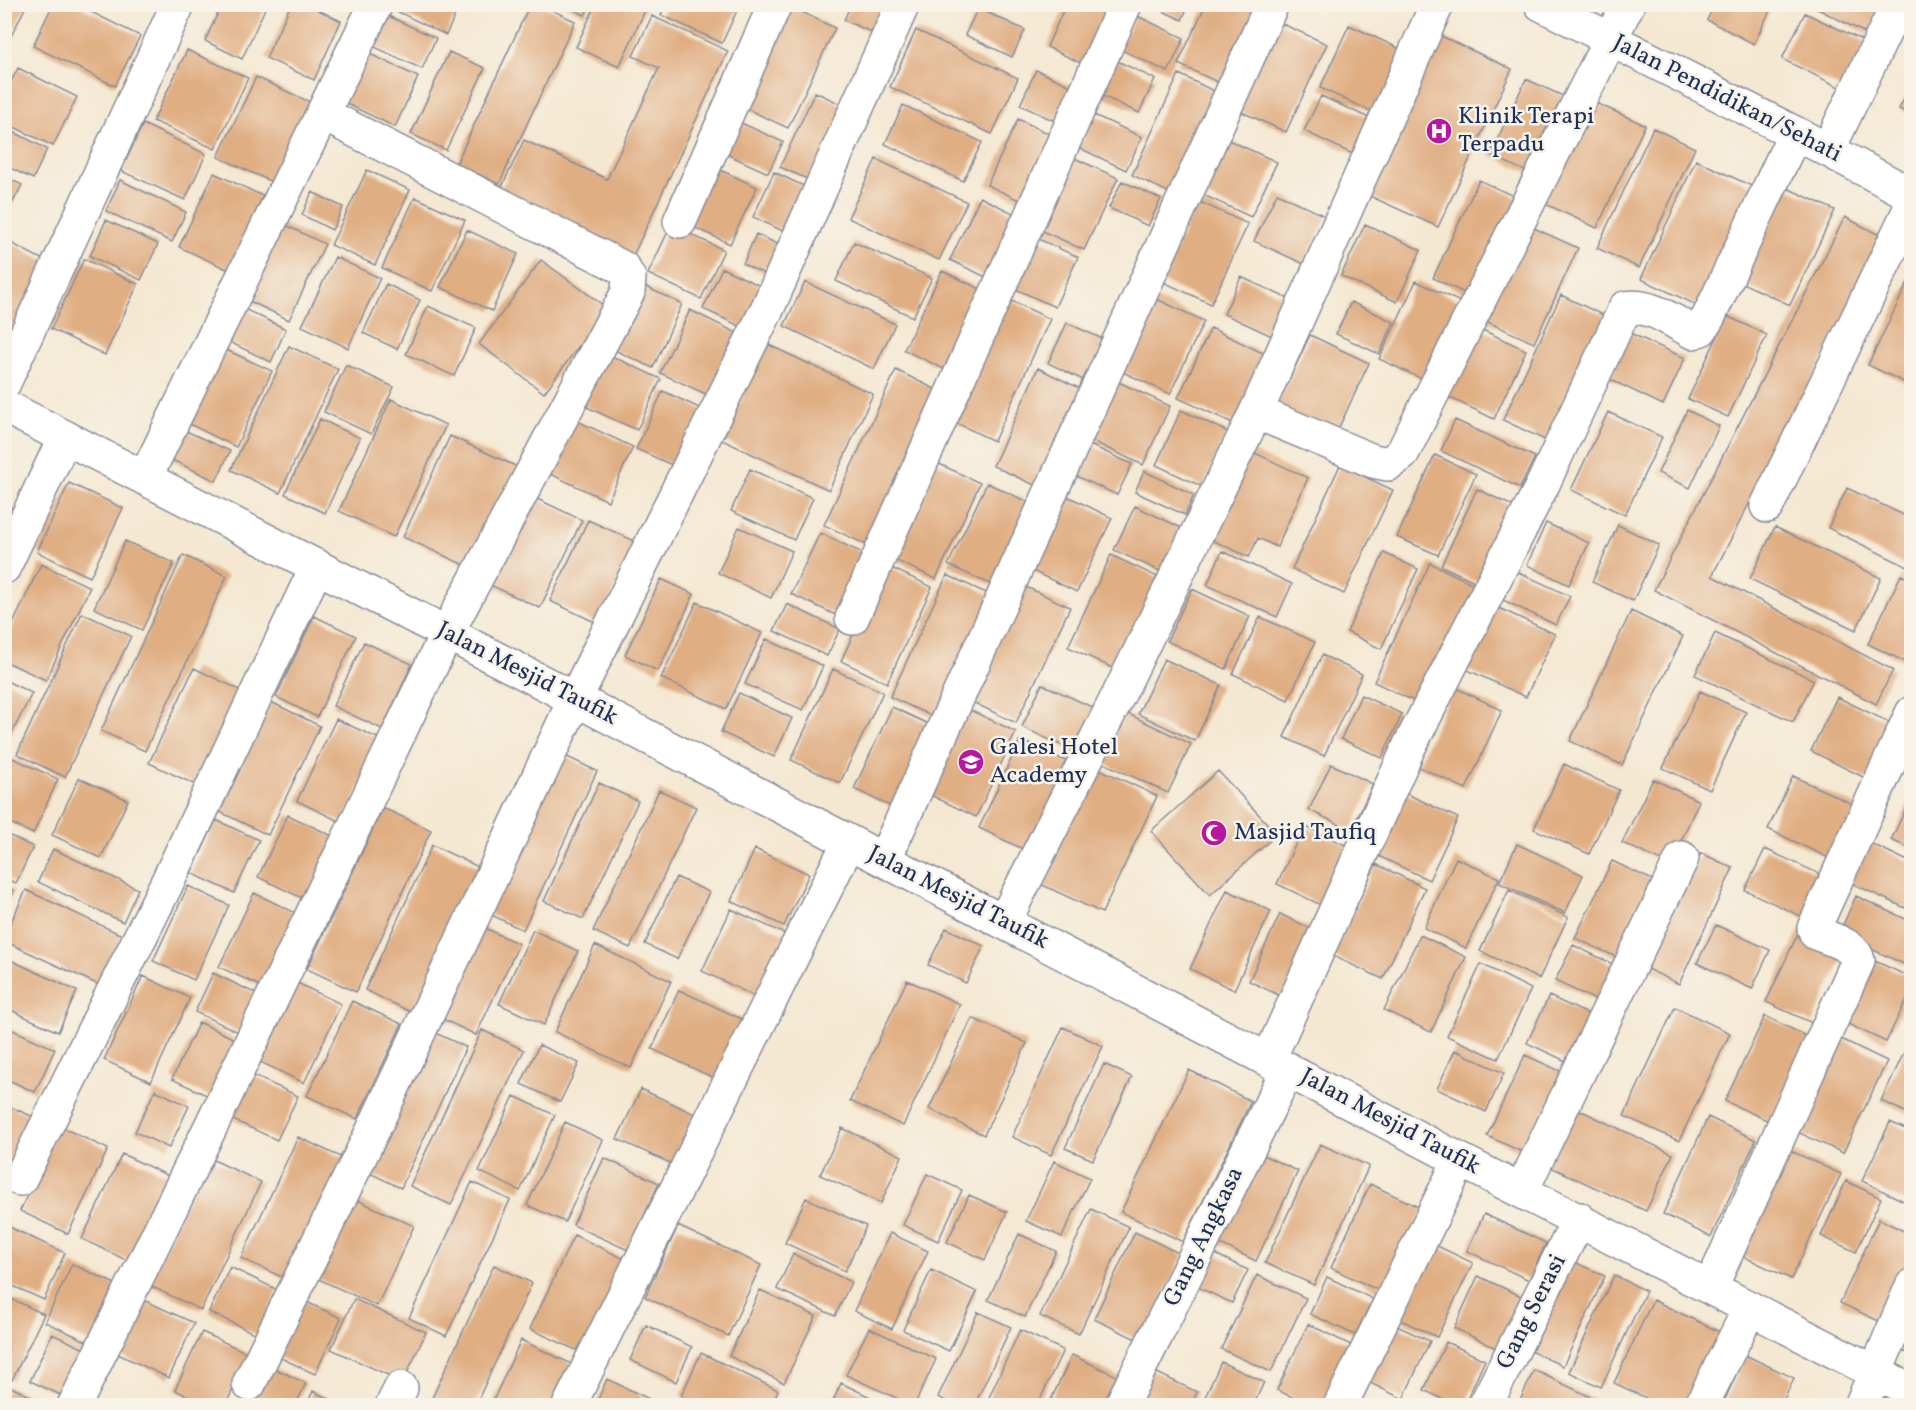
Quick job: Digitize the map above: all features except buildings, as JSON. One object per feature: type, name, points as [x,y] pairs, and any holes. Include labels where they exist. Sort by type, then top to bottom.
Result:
[{"type":"street","points":[[4,383],[178,4]]},
{"type":"street","points":[[145,478],[376,4]]},
{"type":"street","points":[[680,221],[775,4]]},
{"type":"street","points":[[249,1384],[374,1128],[575,699],[769,305],[903,4]]},
{"type":"street","points":[[852,618],[1125,4]]},
{"type":"street","points":[[884,860],[1272,4]]},
{"type":"street","points":[[1004,922],[1125,682],[1256,412],[1437,4]]},
{"type":"street","name":"Jalan Pendidikan/Sehati","points":[[1541,4],[1828,150],[1911,195]]},
{"type":"street","points":[[1256,412],[1373,461],[1388,464],[1402,454],[1612,40],[1628,4]]},
{"type":"street","points":[[1828,150],[1898,4]]},
{"type":"street","points":[[74,1406],[447,633],[628,292],[629,278],[623,268],[323,114]]},
{"type":"street","name":"Gang Angkasa","points":[[1120,1406],[1278,1064],[1409,747],[1542,486],[1625,308],[1636,305],[1646,307],[1693,332],[1701,329],[1795,133]]},
{"type":"street","points":[[1767,506],[1911,205]]},
{"type":"street","name":"Jalan Mesjid Taufik","points":[[4,406],[1911,1391]]},
{"type":"street","points":[[4,567],[65,437]]},
{"type":"street","points":[[20,1179],[168,881],[317,566]]},
{"type":"street","points":[[1711,1287],[1858,961],[1853,950],[1816,933],[1814,928],[1911,713]]},
{"type":"street","points":[[569,1406],[849,842]]},
{"type":"street","points":[[1522,1190],[1682,858]]},
{"type":"street","points":[[1340,1406],[1460,1160]]},
{"type":"street","name":"Gang Serasi","points":[[1485,1406],[1579,1219]]},
{"type":"street","points":[[1861,1406],[1911,1286]]},
{"type":"street","points":[[1701,1406],[1750,1308]]},
{"type":"place","name":"Klinik Terapi Terpadu","points":[[1439,131]]},
{"type":"place","name":"Galesi Hotel Academy","points":[[971,762]]},
{"type":"place","name":"Masjid Taufiq","points":[[1214,833]]}]
